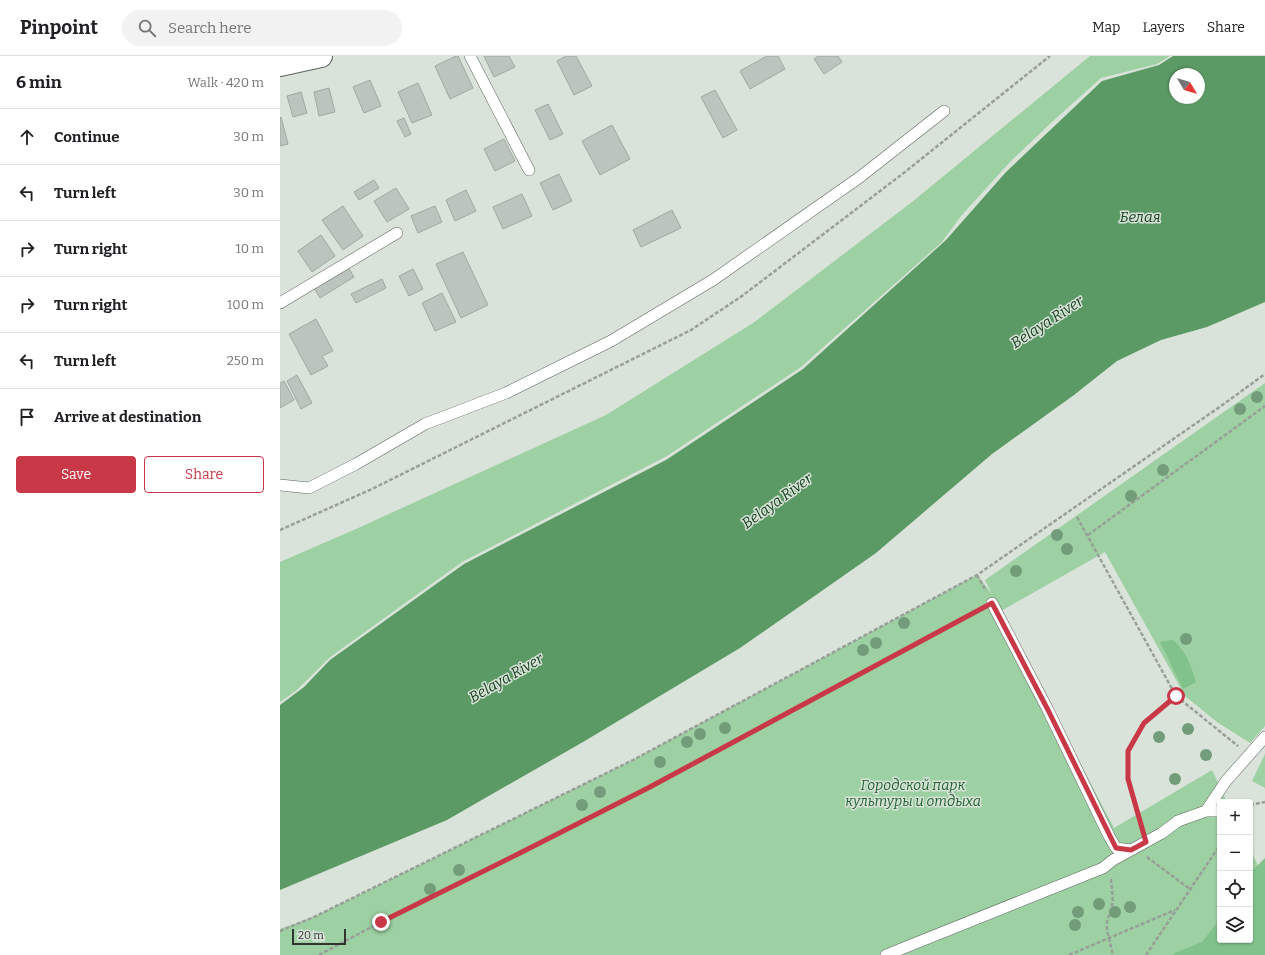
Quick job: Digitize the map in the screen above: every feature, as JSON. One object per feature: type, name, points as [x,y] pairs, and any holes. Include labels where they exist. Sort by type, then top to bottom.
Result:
[{"type":"street","points":[[280,65],[321,56]]},
{"type":"lane","points":[[470,56],[529,170]]},
{"type":"lane","points":[[280,486],[308,488],[356,464],[425,424],[506,393],[611,341],[713,280],[860,177],[944,112]]},
{"type":"lane","points":[[280,303],[397,233]]},
{"type":"lane","points":[[992,603],[1048,710],[1109,836],[1116,848],[1135,851]]},
{"type":"lane","points":[[1206,811],[1226,781],[1265,737]]},
{"type":"lane","points":[[886,955],[1103,868],[1113,860],[1135,851],[1178,821],[1206,811],[1217,811]]},
{"type":"path","points":[[280,530],[372,489],[691,330],[742,296],[905,172],[1050,56]]},
{"type":"path","points":[[280,931],[314,917],[633,760],[977,575],[1265,374]]},
{"type":"path","points":[[1088,535],[1265,406]]},
{"type":"path","points":[[1077,516],[1176,696],[1249,755]]},
{"type":"path","points":[[320,955],[381,922],[648,788],[992,603]]},
{"type":"path","points":[[1146,842],[1128,779],[1128,751],[1144,723],[1176,696]]},
{"type":"path","points":[[1253,804],[1265,802]]},
{"type":"path","points":[[1146,955],[1217,849]]},
{"type":"path","points":[[1135,851],[1190,889]]},
{"type":"path","points":[[1107,865],[1111,878],[1113,902],[1107,922],[1113,955]]},
{"type":"path","points":[[1069,955],[1176,910]]},
{"type":"green space","points":[[1090,56],[1170,56],[1157,64],[1101,78],[1010,162],[961,216],[942,242],[801,367],[667,456],[462,562],[329,658],[297,690],[280,702],[280,562],[606,415],[753,323],[912,202]]},
{"type":"green space","name":"Городской парк культуры и отдыха","points":[[1265,383],[1265,726],[1250,743],[1217,722],[1185,696],[1105,552],[1001,611],[1114,828],[1212,770],[1226,799],[1217,799],[1217,943],[1253,943],[1253,855],[1265,880],[1265,955],[280,955],[280,929],[314,917],[633,760],[977,575],[992,594],[985,580]]},
{"type":"green space","points":[[1265,754],[1265,788],[1252,781]]},
{"type":"shaded area","points":[[1173,640],[1190,664],[1196,682],[1183,689],[1160,642]]},
{"type":"shaded area","points":[[1265,858],[1265,955],[1173,955],[1202,942],[1217,923],[1217,943],[1253,943],[1253,870]]},
{"type":"water","name":"Белая","points":[[1173,56],[1265,56],[1265,302],[1207,327],[1161,340],[1117,361],[1074,395],[992,454],[876,553],[740,648],[583,742],[447,820],[280,890],[280,705],[304,687],[330,660],[464,564],[666,460],[803,369],[946,240],[1006,172],[1102,81],[1159,65]]},
{"type":"building","points":[[458,56],[473,88],[450,99],[435,66]]},
{"type":"building","points":[[484,56],[509,56],[515,67],[494,77]]},
{"type":"building","points":[[566,56],[576,56],[592,86],[574,95],[557,61]]},
{"type":"building","points":[[767,56],[778,56],[785,69],[750,89],[740,71]]},
{"type":"building","points":[[818,56],[838,56],[842,62],[824,74],[814,59]]},
{"type":"building","points":[[370,80],[381,106],[364,113],[353,87]]},
{"type":"building","points":[[418,83],[432,115],[412,123],[398,92]]},
{"type":"building","points":[[329,88],[335,112],[319,116],[314,92]]},
{"type":"building","points":[[715,90],[737,130],[723,138],[701,97]]},
{"type":"building","points":[[301,92],[307,113],[293,117],[287,96]]},
{"type":"building","points":[[548,104],[563,134],[550,140],[535,110]]},
{"type":"building","points":[[281,117],[288,144],[280,146],[280,118]]},
{"type":"building","points":[[404,118],[411,134],[405,137],[397,121]]},
{"type":"building","points":[[612,125],[630,159],[600,175],[582,141]]},
{"type":"building","points":[[504,139],[515,161],[495,171],[484,149]]},
{"type":"building","points":[[559,174],[572,201],[553,210],[540,183]]},
{"type":"building","points":[[374,180],[379,188],[359,200],[354,192]]},
{"type":"building","points":[[396,188],[409,209],[387,222],[374,201]]},
{"type":"building","points":[[466,190],[476,211],[455,221],[446,200]]},
{"type":"building","points":[[522,194],[532,216],[503,229],[493,207]]},
{"type":"building","points":[[343,206],[363,236],[343,250],[322,220]]},
{"type":"building","points":[[435,206],[442,222],[418,233],[411,216]]},
{"type":"building","points":[[672,210],[681,228],[641,247],[633,230]]},
{"type":"building","points":[[321,235],[335,256],[312,272],[298,251]]},
{"type":"building","points":[[463,252],[488,305],[461,318],[436,264]]},
{"type":"building","points":[[348,267],[354,277],[320,298],[314,288]]},
{"type":"building","points":[[413,269],[423,289],[409,296],[399,276]]},
{"type":"building","points":[[382,279],[386,288],[356,303],[351,294]]},
{"type":"building","points":[[442,293],[456,322],[435,331],[422,303]]},
{"type":"building","points":[[316,319],[333,351],[322,356],[328,366],[311,375],[289,334]]},
{"type":"building","points":[[297,375],[312,403],[301,409],[287,381]]},
{"type":"building","points":[[284,381],[294,400],[280,408],[280,383]]},
{"type":"route","points":[[381,922],[648,788],[992,603],[1048,710],[1116,848],[1131,850],[1146,842],[1128,779],[1128,751],[1144,723],[1176,696]]},
{"type":"water label","name":"Belaya River","points":[[1047,322]]},
{"type":"water label","name":"Belaya River","points":[[777,501]]},
{"type":"water label","name":"Belaya River","points":[[506,678]]}]
